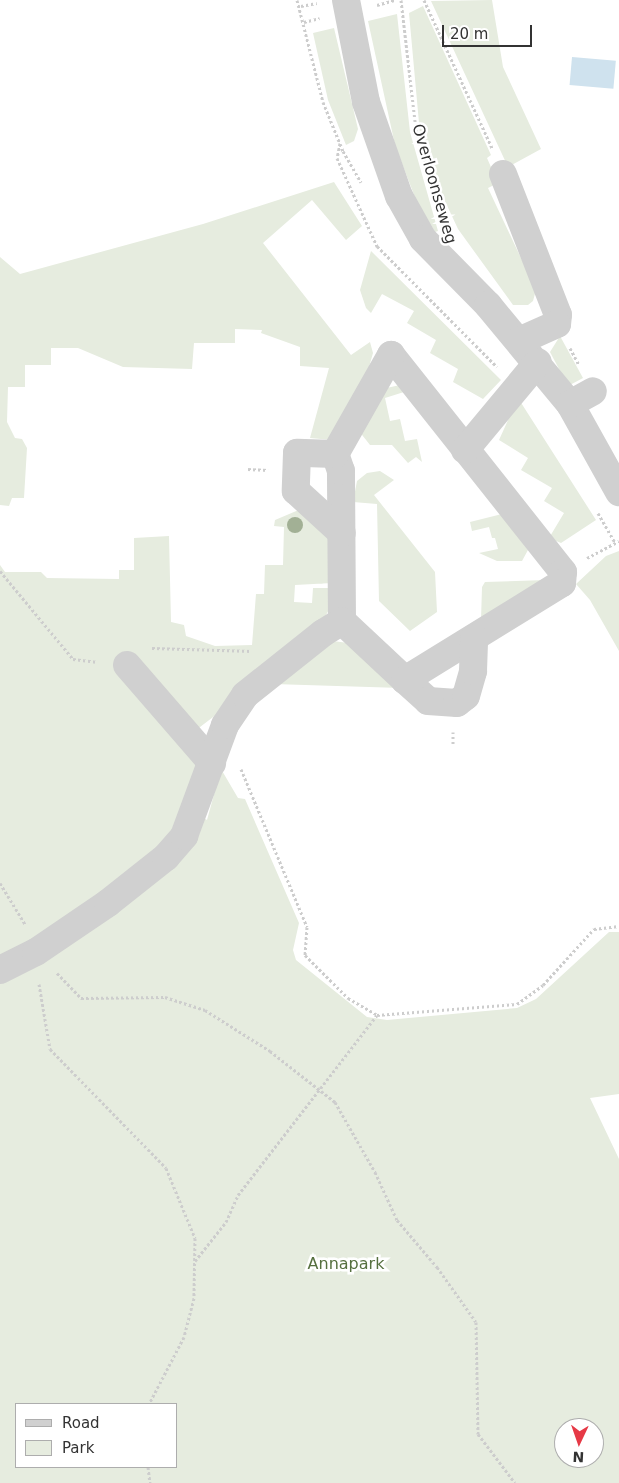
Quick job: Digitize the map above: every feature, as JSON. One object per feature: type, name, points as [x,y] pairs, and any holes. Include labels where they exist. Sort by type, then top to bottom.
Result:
[{"type":"street","name":"Overloonseweg","points":[[346,0],[366,102],[399,196],[423,240],[538,362],[570,404],[619,492]]},
{"type":"street","points":[[504,174],[558,315],[557,324],[519,341]]},
{"type":"street","points":[[405,680],[562,583],[563,572],[391,355],[336,454],[341,471],[342,621],[405,680],[428,701],[457,703],[466,696],[473,671],[474,638]]},
{"type":"street","points":[[465,450],[538,362]]},
{"type":"street","points":[[570,404],[593,391]]},
{"type":"street","points":[[336,454],[297,454],[296,491],[342,533]]},
{"type":"street","points":[[0,970],[35,952],[108,904],[166,857],[184,836],[226,725],[245,695],[269,674],[342,621]]},
{"type":"street","points":[[127,665],[213,760]]},
{"type":"path","points":[[297,0],[301,6]]},
{"type":"path","name":"Overloonseweg","points":[[401,0],[416,130],[438,205]]},
{"type":"path","points":[[424,0],[504,174]]},
{"type":"path","points":[[340,143],[338,158],[378,246],[516,387]]},
{"type":"path","points":[[557,324],[593,391]]},
{"type":"path","points":[[595,508],[614,543]]},
{"type":"path","points":[[563,572],[619,541]]},
{"type":"path","points":[[0,571],[73,659],[127,665],[142,648],[251,650],[269,674]]},
{"type":"path","points":[[213,760],[240,768],[307,927],[305,955],[348,998],[377,1015],[518,1004],[543,985],[594,929],[619,926]]},
{"type":"path","points":[[0,883],[36,942],[35,952],[50,1049],[166,1168],[195,1238],[194,1298],[184,1337],[150,1403]]},
{"type":"path","points":[[35,952],[81,998],[165,997],[206,1010],[270,1052],[335,1102],[376,1172],[397,1220],[437,1267],[476,1322],[478,1434],[515,1483]]},
{"type":"path","points":[[195,1262],[226,1222],[238,1195],[377,1015]]},
{"type":"path","points":[[148,1468],[150,1483]]},
{"type":"green space","points":[[492,0],[503,67],[541,149],[508,167],[431,1]]},
{"type":"green space","points":[[423,6],[491,155],[487,158],[498,183],[488,188],[536,290],[533,301],[528,305],[513,305],[458,229],[436,182],[420,134],[409,13]]},
{"type":"green space","points":[[397,14],[410,132],[438,231],[435,232],[416,200],[395,145],[368,21]]},
{"type":"green space","points":[[334,28],[358,129],[354,141],[346,145],[328,100],[313,33]]},
{"type":"green space","points":[[334,182],[362,226],[346,240],[312,200],[263,243],[351,355],[370,342],[373,353],[369,367],[332,440],[310,438],[329,368],[300,366],[300,347],[261,333],[262,330],[235,329],[235,343],[194,343],[192,369],[123,367],[78,348],[51,348],[51,365],[25,365],[25,387],[8,387],[7,422],[15,438],[22,439],[27,448],[24,498],[12,498],[9,506],[0,505],[0,257],[20,274],[203,224]]},
{"type":"green space","points":[[371,251],[501,380],[483,399],[453,382],[458,369],[430,353],[436,340],[407,323],[414,311],[382,294],[371,313],[366,308],[360,290]]},
{"type":"green space","points":[[560,336],[583,378],[568,386],[550,352]]},
{"type":"green space","points":[[400,385],[404,392],[385,398],[390,421],[400,419],[405,441],[417,439],[422,462],[416,457],[408,463],[392,445],[370,445],[359,431],[382,389]]},
{"type":"green space","points":[[518,398],[596,520],[561,543],[549,538],[564,513],[544,501],[552,488],[521,470],[528,458],[499,440]]},
{"type":"green space","points":[[380,471],[394,480],[374,495],[435,572],[437,612],[410,631],[379,601],[377,504],[353,502],[357,481],[367,473]]},
{"type":"green space","name":"Annapark","points":[[301,509],[333,541],[332,583],[295,585],[294,602],[312,603],[313,588],[331,588],[331,606],[326,615],[221,711],[183,740],[199,771],[204,818],[207,820],[221,769],[238,798],[245,799],[299,923],[293,950],[296,960],[367,1017],[387,1020],[517,1008],[536,999],[609,932],[619,932],[619,1094],[590,1098],[619,1159],[619,1483],[0,1483],[0,565],[5,572],[41,572],[47,578],[119,579],[119,570],[134,570],[134,538],[169,536],[171,622],[184,625],[186,636],[215,646],[252,645],[256,594],[264,594],[265,565],[283,565],[284,527],[274,526],[275,520]]},
{"type":"green space","points":[[502,514],[528,550],[522,561],[497,561],[479,553],[498,549],[495,538],[492,538],[489,527],[472,531],[470,522]]},
{"type":"green space","points":[[619,551],[619,651],[590,600],[576,584],[606,556]]},
{"type":"green space","points":[[546,580],[481,619],[482,587],[485,582]]},
{"type":"green space","points":[[333,641],[348,643],[401,688],[273,684]]},
{"type":"water","points":[[572,57],[616,61],[613,89],[570,85]]}]
